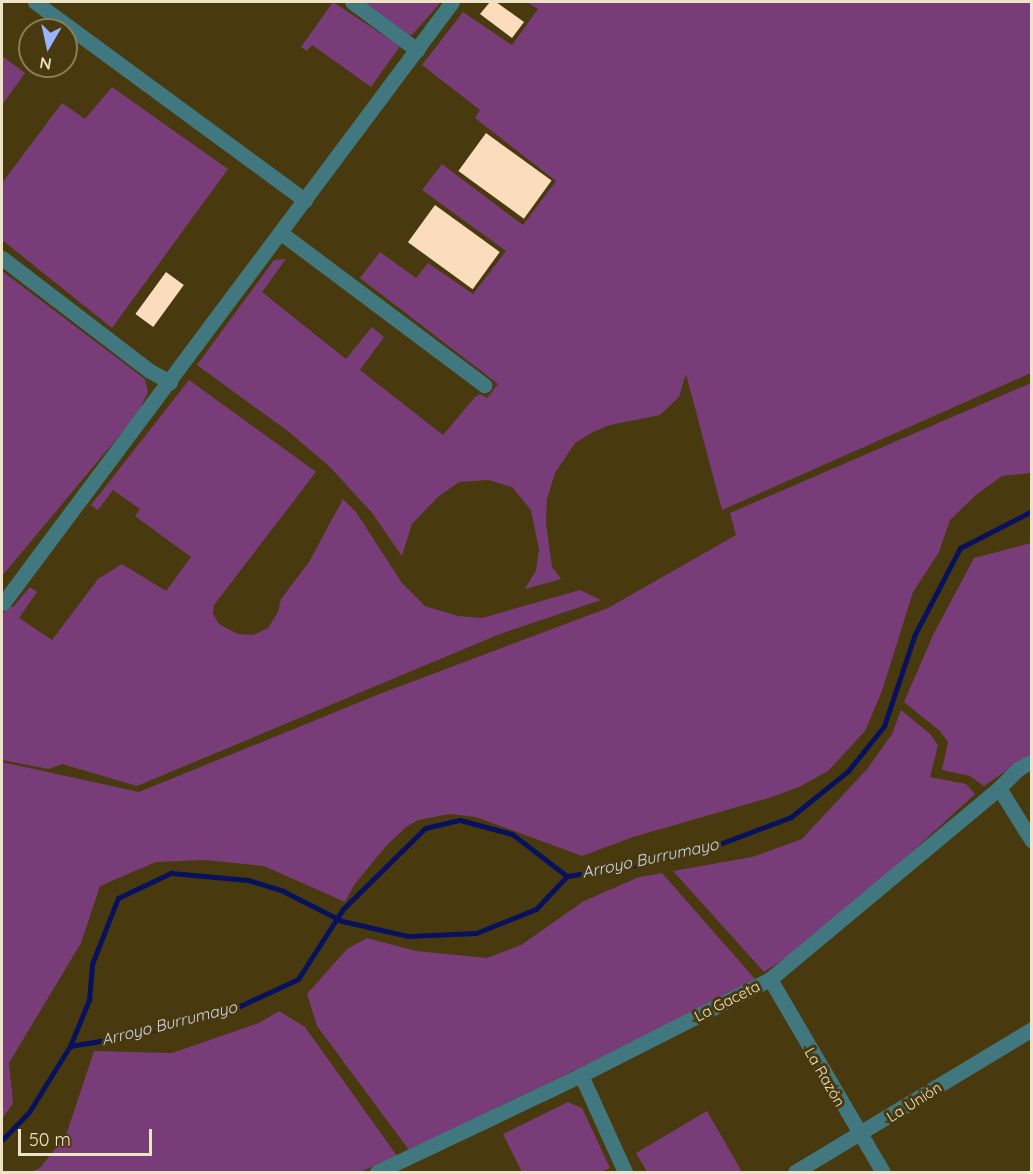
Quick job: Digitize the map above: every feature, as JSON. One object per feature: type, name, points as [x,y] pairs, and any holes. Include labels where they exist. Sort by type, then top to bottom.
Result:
[{"type":"street","points":[[35,2],[305,200]]},
{"type":"street","points":[[352,2],[417,50]]},
{"type":"street","points":[[3,603],[452,2]]},
{"type":"street","points":[[281,233],[484,385]]},
{"type":"street","points":[[2,258],[150,371],[170,382]]},
{"type":"street","name":"La Gaceta","points":[[377,1173],[581,1075],[770,980],[999,788],[1018,769],[1032,761]]},
{"type":"street","points":[[999,788],[1032,841]]},
{"type":"street","name":"La Razón","points":[[770,980],[859,1136],[883,1173]]},
{"type":"street","name":"La Unión","points":[[795,1173],[1032,1029]]},
{"type":"street","points":[[581,1075],[625,1173]]},
{"type":"shaded area","points":[[333,2],[400,46],[371,87],[312,45],[307,51],[301,47]]},
{"type":"shaded area","points":[[358,2],[441,2],[412,35],[403,34]]},
{"type":"shaded area","points":[[527,2],[1031,2],[1031,373],[722,510],[686,374],[679,397],[660,415],[610,425],[593,432],[575,443],[555,473],[547,499],[546,523],[552,567],[561,579],[525,589],[536,570],[539,550],[531,510],[512,487],[488,480],[459,482],[438,497],[412,524],[402,556],[372,513],[330,467],[289,432],[197,365],[274,260],[286,259],[262,292],[346,359],[372,327],[384,337],[360,370],[443,435],[475,397],[480,394],[487,398],[498,384],[360,278],[380,252],[416,278],[428,263],[473,294],[506,251],[422,190],[442,164],[523,225],[556,181],[475,118],[480,110],[422,65],[463,12],[512,45],[538,9]]},
{"type":"shaded area","points":[[2,56],[18,68],[18,78],[21,78],[2,105]]},
{"type":"shaded area","points":[[112,87],[228,169],[112,328],[2,240],[2,183],[62,103],[85,119]]},
{"type":"shaded area","points":[[2,271],[145,379],[148,392],[138,413],[2,576]]},
{"type":"shaded area","points":[[189,380],[316,472],[214,605],[213,614],[219,624],[238,634],[253,635],[268,628],[278,612],[281,599],[309,562],[343,499],[356,512],[402,583],[425,606],[458,616],[482,618],[580,590],[601,600],[500,634],[137,786],[62,764],[49,769],[2,760],[2,615],[9,606],[13,607],[30,587],[37,592],[19,618],[52,640],[98,579],[122,564],[166,591],[191,557],[135,516],[140,509],[113,490],[98,510],[91,505]]},
{"type":"shaded area","points":[[1031,383],[1031,473],[1002,476],[977,494],[950,520],[939,552],[913,592],[882,691],[865,731],[828,771],[799,787],[772,797],[633,837],[582,856],[476,817],[450,814],[418,820],[406,827],[386,846],[354,885],[345,902],[264,866],[206,860],[156,862],[100,886],[81,943],[9,1063],[13,1103],[2,1119],[2,762],[139,792],[382,693],[608,608],[736,535],[730,513]]},
{"type":"shaded area","points":[[1031,543],[1031,753],[984,786],[970,776],[942,770],[948,742],[940,731],[904,702],[933,635],[974,558]]},
{"type":"shaded area","points":[[901,710],[930,734],[938,745],[930,777],[966,784],[975,794],[902,861],[796,951],[764,972],[673,871],[752,857],[802,839],[868,768],[892,734]]},
{"type":"shaded area","points":[[662,873],[755,979],[654,1032],[409,1150],[317,1026],[307,994],[347,949],[367,938],[416,951],[487,958],[521,945],[584,901],[639,877]]},
{"type":"shaded area","points":[[279,1011],[305,1027],[397,1156],[360,1172],[30,1172],[40,1168],[66,1135],[94,1051],[172,1053],[259,1023]]},
{"type":"shaded area","points":[[568,1102],[582,1108],[610,1168],[601,1172],[522,1172],[503,1134]]},
{"type":"shaded area","points":[[707,1111],[742,1172],[647,1172],[636,1153]]},
{"type":"building","points":[[490,2],[496,2],[524,22],[512,38],[480,14]]},
{"type":"building","points":[[486,133],[552,181],[524,219],[458,171]]},
{"type":"building","points":[[435,205],[500,252],[473,289],[408,242]]},
{"type":"building","points":[[166,272],[184,285],[153,327],[135,314]]},
{"type":"waterway","name":"Arroyo Burrumayo","points":[[2,1140],[29,1112],[70,1046],[130,1036],[227,1012],[298,979],[343,909],[425,828],[460,820],[512,834],[567,876],[627,867],[706,849],[791,817],[848,771],[884,726],[915,634],[960,548],[1032,511]]},
{"type":"waterway","name":"Arroyo Burrumayo","points":[[70,1046],[89,1000],[92,964],[118,898],[171,873],[248,880],[283,891],[342,921],[408,936],[476,933],[536,909],[567,876]]}]
